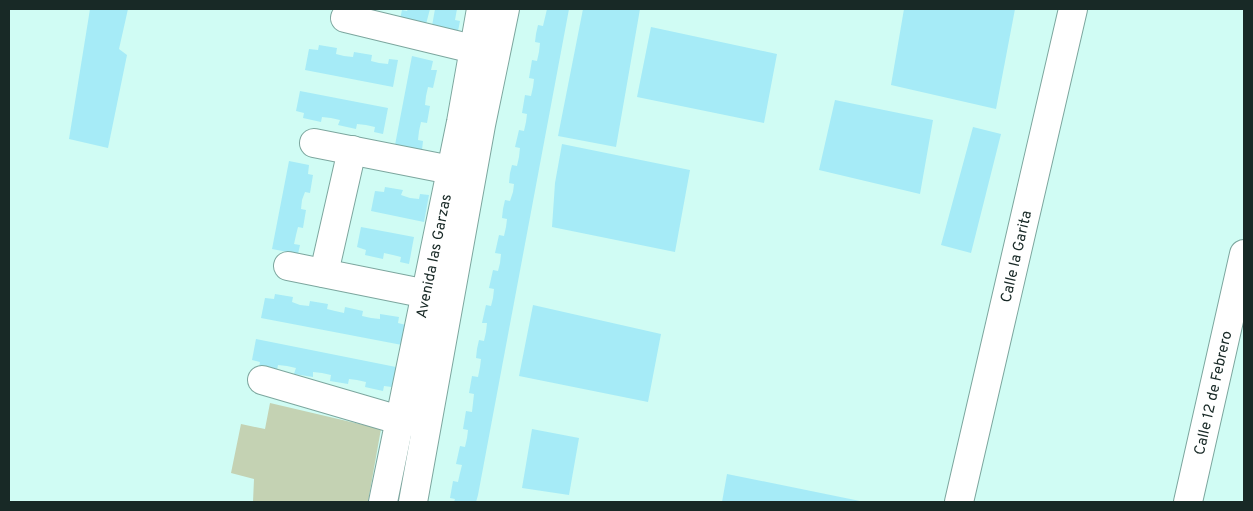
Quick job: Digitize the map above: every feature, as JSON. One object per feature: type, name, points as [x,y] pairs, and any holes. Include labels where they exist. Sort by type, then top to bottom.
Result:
[{"type":"street","name":"Avenida las Garzas","points":[[413,502],[428,424],[471,123],[473,49],[481,9]]},
{"type":"street","name":"Avenida las Garzas","points":[[383,502],[398,420],[427,294],[451,170],[471,123],[505,9]]},
{"type":"street","name":"Calle la Garita","points":[[959,502],[1073,9]]},
{"type":"street","points":[[345,18],[375,17],[473,49]]},
{"type":"street","points":[[314,143],[451,170]]},
{"type":"street","points":[[324,273],[352,150]]},
{"type":"street","name":"Calle 12 de Febrero","points":[[1188,502],[1244,254]]},
{"type":"street","points":[[288,266],[427,294]]},
{"type":"street","points":[[262,380],[398,420],[428,424]]},
{"type":"green space","points":[[270,403],[381,429],[368,502],[253,502],[254,479],[231,473],[241,424],[265,429]]},
{"type":"building","points":[[90,9],[128,9],[119,49],[127,55],[108,148],[69,139]]},
{"type":"building","points":[[408,9],[430,9],[426,24],[400,19],[402,10],[407,11]]},
{"type":"building","points":[[435,9],[457,9],[455,20],[460,21],[458,31],[432,26]]},
{"type":"building","points":[[547,9],[569,9],[478,495],[476,502],[454,502],[455,499],[450,498],[453,481],[458,482],[462,465],[456,464],[460,446],[465,447],[467,438],[468,430],[463,429],[466,411],[472,412],[474,394],[469,393],[472,376],[478,377],[480,367],[481,359],[476,358],[477,349],[479,340],[484,341],[486,332],[487,323],[482,323],[486,305],[491,306],[493,298],[494,289],[489,288],[493,270],[498,271],[500,263],[501,254],[495,253],[499,235],[504,236],[506,227],[507,219],[502,218],[503,209],[505,200],[510,201],[513,192],[514,184],[509,183],[510,173],[512,165],[517,166],[520,148],[515,147],[519,130],[524,131],[526,122],[527,114],[522,113],[525,95],[531,96],[533,87],[534,79],[529,78],[532,60],[537,61],[540,43],[535,42],[536,34],[538,25],[543,26]]},
{"type":"building","points":[[583,9],[640,9],[616,147],[558,136]]},
{"type":"building","points":[[904,9],[1015,9],[996,109],[891,85]]},
{"type":"building","points":[[651,27],[777,54],[764,123],[637,97]]},
{"type":"building","points":[[319,45],[337,48],[336,54],[344,56],[353,57],[354,52],[372,55],[371,61],[379,63],[388,64],[389,59],[398,60],[393,87],[305,70],[309,49],[318,50]]},
{"type":"building","points":[[412,56],[433,61],[431,70],[437,70],[433,88],[428,87],[426,96],[425,105],[430,106],[427,123],[421,122],[419,131],[418,140],[423,141],[422,150],[395,145]]},
{"type":"building","points":[[300,91],[388,108],[383,134],[374,132],[375,127],[366,125],[357,124],[356,129],[338,125],[340,120],[331,118],[322,117],[321,122],[303,118],[304,113],[296,111]]},
{"type":"building","points":[[835,100],[933,120],[920,194],[819,170]]},
{"type":"building","points":[[973,127],[1001,134],[971,253],[941,245]]},
{"type":"building","points":[[562,144],[690,170],[675,252],[552,227],[555,183]]},
{"type":"building","points":[[289,161],[309,165],[308,174],[313,175],[310,193],[305,192],[302,200],[301,209],[306,210],[303,228],[298,227],[294,244],[300,245],[298,254],[272,249]]},
{"type":"building","points":[[385,187],[403,190],[401,195],[410,198],[419,199],[420,194],[429,195],[424,222],[371,211],[375,191],[384,192]]},
{"type":"building","points":[[361,227],[414,237],[409,264],[400,262],[401,257],[384,253],[383,259],[365,255],[366,250],[357,247]]},
{"type":"building","points":[[275,294],[293,297],[292,302],[300,305],[309,306],[310,301],[328,304],[327,309],[344,313],[345,307],[363,311],[362,316],[371,318],[380,319],[380,314],[399,317],[398,323],[406,325],[402,345],[261,318],[265,298],[274,299]]},
{"type":"building","points":[[533,305],[661,334],[648,402],[519,376]]},
{"type":"building","points":[[256,339],[396,367],[392,387],[384,386],[383,391],[365,387],[366,382],[357,380],[349,379],[348,384],[330,381],[331,375],[322,373],[313,372],[313,377],[294,374],[296,368],[287,366],[278,365],[277,370],[259,367],[260,362],[252,360]]},
{"type":"building","points":[[532,429],[579,438],[569,495],[522,488]]},
{"type":"building","points":[[727,474],[860,501],[860,502],[722,502]]}]
